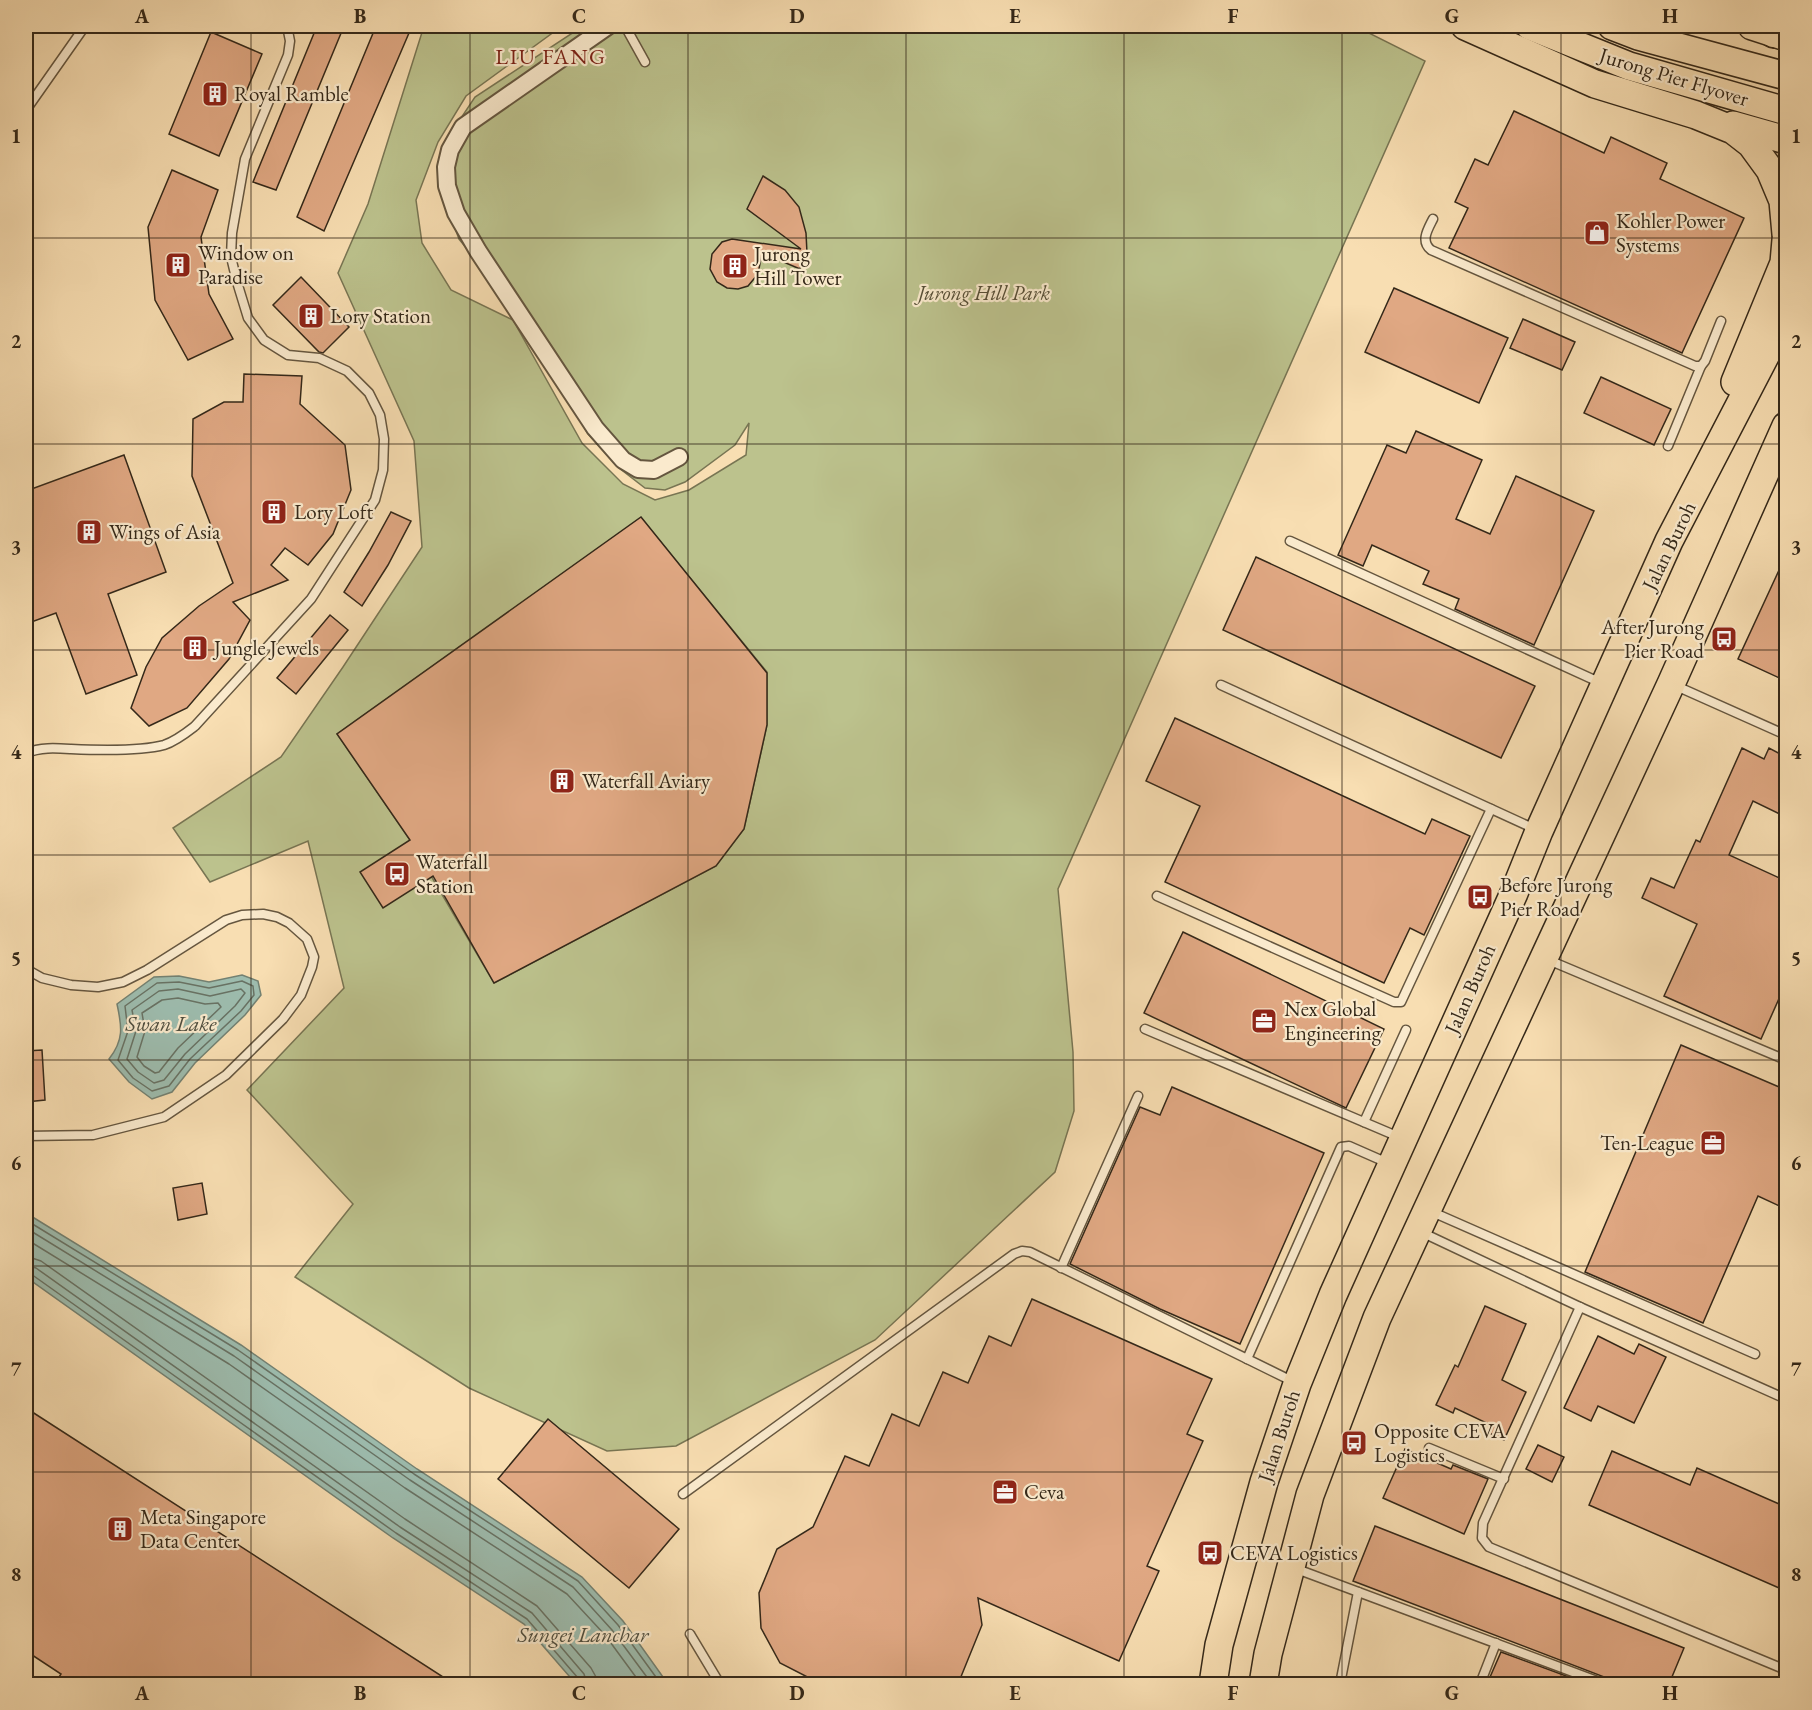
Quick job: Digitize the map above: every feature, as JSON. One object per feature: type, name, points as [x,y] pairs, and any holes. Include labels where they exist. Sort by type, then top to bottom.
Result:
[{"type":"main road","points":[[1465,26],[1595,84],[1786,140]]},
{"type":"main road","name":"Jurong Pier Flyover","points":[[1530,26],[1629,66],[1786,111]]},
{"type":"main road","name":"Jurong Pier Flyover","points":[[1612,26],[1638,36],[1786,76]]},
{"type":"main road","points":[[1696,115],[1733,130],[1751,144],[1770,170],[1783,201],[1786,234]]},
{"type":"main road","points":[[1669,541],[1784,263],[1786,240]]},
{"type":"main road","name":"Jalan Buroh","points":[[1213,1684],[1219,1645],[1260,1493],[1297,1384],[1333,1295],[1669,541],[1786,316]]},
{"type":"main road","points":[[1263,1684],[1268,1654],[1310,1495],[1377,1318],[1671,684],[1786,426]]},
{"type":"main road","points":[[1754,500],[1786,453]]},
{"type":"street","points":[[608,26],[463,126],[450,150],[446,167],[447,186],[456,213],[478,251],[596,428],[623,460],[638,469],[654,470],[679,457]]},
{"type":"lane","points":[[26,110],[85,26]]},
{"type":"lane","points":[[26,753],[50,747],[72,749],[146,747],[164,744],[181,737],[195,726],[311,599],[375,500],[384,470],[384,439],[380,415],[369,393],[347,372],[319,358],[288,355],[264,340],[248,318],[231,257],[232,233],[245,159],[288,55],[290,41],[287,26]]},
{"type":"lane","points":[[625,26],[645,62]]},
{"type":"lane","points":[[1433,219],[1425,242],[1431,250],[1629,338],[1695,366],[1701,366]]},
{"type":"lane","points":[[1668,446],[1721,321]]},
{"type":"lane","points":[[1290,541],[1604,685]]},
{"type":"lane","points":[[1671,684],[1786,735]]},
{"type":"lane","points":[[1221,686],[1539,831]]},
{"type":"lane","points":[[1157,896],[1394,1002],[1401,1002],[1491,809]]},
{"type":"lane","points":[[26,969],[42,978],[71,985],[98,987],[123,982],[147,970],[226,920],[242,915],[263,914],[289,923],[308,939],[314,957],[301,994],[283,1019],[226,1075],[164,1117],[93,1135],[26,1136]]},
{"type":"lane","points":[[1543,957],[1786,1060]]},
{"type":"lane","points":[[1145,1029],[1402,1139]]},
{"type":"lane","points":[[1364,1122],[1406,1030]]},
{"type":"lane","points":[[1061,1268],[1138,1096]]},
{"type":"lane","points":[[1246,1359],[1341,1147],[1349,1146],[1391,1164]]},
{"type":"lane","points":[[1423,1220],[1580,1306],[1786,1399]]},
{"type":"lane","points":[[1423,1220],[1755,1354]]},
{"type":"lane","points":[[683,1494],[1014,1254],[1022,1251],[1030,1252],[1297,1384]]},
{"type":"lane","points":[[1580,1306],[1483,1523],[1482,1538],[1489,1547],[1786,1670]]},
{"type":"lane","points":[[1429,1448],[1504,1479]]},
{"type":"lane","points":[[1291,1567],[1605,1684]]},
{"type":"lane","points":[[1340,1684],[1358,1592]]},
{"type":"lane","points":[[690,1634],[720,1684]]},
{"type":"lane","points":[[1480,1684],[1496,1643]]},
{"type":"green space","name":"Jurong Hill Park","points":[[424,26],[562,26],[466,96],[438,142],[416,200],[422,243],[451,290],[513,320],[582,443],[623,484],[655,500],[689,490],[746,455],[749,423],[735,445],[685,482],[665,490],[645,488],[619,468],[588,434],[517,310],[459,239],[442,192],[445,142],[475,97],[583,26],[1355,26],[1425,61],[1058,889],[1073,1052],[1074,1111],[1055,1172],[875,1340],[676,1446],[607,1451],[469,1388],[295,1277],[353,1204],[247,1090],[344,988],[308,841],[210,882],[173,828],[281,757],[422,547],[414,441],[338,273],[368,204]],"holes":[[[641,518],[767,672],[767,725],[744,829],[716,866],[494,983],[410,840],[337,734]]]},
{"type":"water","name":"Swan Lake","points":[[242,975],[258,981],[261,995],[245,1015],[195,1063],[172,1092],[152,1099],[129,1082],[109,1059],[117,1046],[121,1033],[117,1004],[154,977],[179,976],[209,982]]},
{"type":"water","name":"Sungei Lanchar","points":[[26,1213],[241,1345],[417,1469],[582,1577],[623,1621],[668,1684],[576,1684],[524,1624],[393,1538],[26,1277]]},
{"type":"building","points":[[317,26],[344,26],[276,190],[253,182]]},
{"type":"building","points":[[376,26],[412,26],[324,231],[297,217]]},
{"type":"building","name":"Royal Ramble","points":[[211,32],[262,54],[219,156],[169,134]]},
{"type":"building","name":"Kohler Power Systems","points":[[1514,111],[1604,153],[1611,137],[1667,163],[1660,179],[1744,218],[1682,353],[1449,248],[1468,208],[1455,202],[1475,159],[1488,165]]},
{"type":"building","name":"Window on Paradise","points":[[172,170],[218,190],[201,237],[209,294],[233,339],[188,360],[155,300],[148,227]]},
{"type":"building","points":[[763,176],[785,190],[799,207],[806,233],[807,253],[805,252],[800,269],[762,253],[758,274],[748,286],[738,289],[727,288],[717,282],[710,269],[712,254],[722,242],[732,239],[801,249],[747,209]]},
{"type":"building","name":"Lory Station","points":[[301,277],[349,327],[323,353],[319,352],[273,305]]},
{"type":"building","points":[[1394,288],[1508,338],[1479,403],[1365,352]]},
{"type":"building","points":[[1523,319],[1575,342],[1562,370],[1510,348]]},
{"type":"building","name":"Lory Loft","points":[[244,374],[302,376],[300,404],[345,445],[351,490],[333,534],[308,565],[285,548],[271,565],[288,580],[233,602],[250,620],[229,659],[187,708],[149,726],[131,708],[146,667],[162,638],[199,606],[233,583],[192,476],[193,419],[224,402],[243,402]]},
{"type":"building","points":[[1601,377],[1671,409],[1654,445],[1584,413]]},
{"type":"building","points":[[1416,431],[1482,460],[1456,519],[1490,534],[1516,476],[1594,511],[1534,645],[1455,609],[1459,599],[1423,584],[1429,571],[1372,545],[1363,566],[1338,555],[1387,445],[1406,453]]},
{"type":"building","name":"Wings of Asia","points":[[124,455],[166,572],[108,594],[137,675],[86,694],[56,613],[26,624],[26,491]]},
{"type":"building","points":[[391,512],[411,521],[388,565],[362,606],[344,592]]},
{"type":"building","name":"Waterfall Aviary","points":[[641,517],[767,673],[767,725],[744,829],[716,866],[494,983],[433,876],[383,908],[360,872],[410,840],[337,734]]},
{"type":"building","points":[[1786,555],[1786,681],[1738,659]]},
{"type":"building","points":[[1256,557],[1535,686],[1501,758],[1223,630]]},
{"type":"building","points":[[330,615],[348,630],[296,694],[277,678]]},
{"type":"building","points":[[1175,718],[1425,834],[1432,819],[1470,836],[1424,935],[1410,928],[1384,983],[1165,882],[1200,806],[1146,781]]},
{"type":"building","points":[[1742,748],[1764,759],[1769,748],[1786,757],[1786,817],[1753,801],[1729,855],[1786,881],[1786,983],[1761,1039],[1664,996],[1697,924],[1642,898],[1651,878],[1674,888],[1696,840],[1700,842]]},
{"type":"building","name":"Nex Global Engineering","points":[[1183,932],[1384,1029],[1346,1108],[1144,1013]]},
{"type":"building","name":"Ten-League","points":[[1681,1045],[1786,1090],[1786,1209],[1758,1196],[1703,1323],[1585,1272]]},
{"type":"building","points":[[42,1050],[45,1100],[26,1102],[26,1051]]},
{"type":"building","points":[[1172,1087],[1324,1153],[1240,1344],[1160,1309],[1070,1264],[1140,1107],[1160,1115]]},
{"type":"building","points":[[202,1183],[207,1214],[178,1220],[173,1188]]},
{"type":"building","name":"Ceva","points":[[1032,1299],[1212,1379],[1187,1434],[1203,1441],[1147,1566],[1159,1571],[1119,1661],[978,1598],[982,1625],[958,1684],[821,1684],[780,1663],[761,1628],[759,1593],[777,1549],[813,1527],[845,1456],[869,1466],[892,1414],[919,1426],[943,1372],[968,1383],[989,1336],[1011,1346]]},
{"type":"building","points":[[1485,1306],[1526,1324],[1502,1380],[1526,1392],[1504,1440],[1489,1433],[1493,1426],[1455,1408],[1453,1413],[1436,1405],[1455,1365],[1458,1367]]},
{"type":"building","points":[[1598,1336],[1634,1354],[1639,1344],[1666,1357],[1634,1423],[1598,1406],[1591,1421],[1564,1408]]},
{"type":"building","name":"Meta Singapore Data Center","points":[[26,1408],[454,1684],[55,1684],[61,1674],[26,1651]]},
{"type":"building","points":[[548,1419],[679,1529],[629,1588],[498,1479]]},
{"type":"building","points":[[1538,1445],[1564,1457],[1552,1482],[1526,1469]]},
{"type":"building","points":[[1405,1449],[1451,1469],[1453,1465],[1488,1479],[1464,1534],[1383,1498]]},
{"type":"building","points":[[1612,1451],[1690,1485],[1697,1468],[1786,1507],[1786,1591],[1589,1505]]},
{"type":"building","points":[[1375,1526],[1684,1648],[1669,1684],[1611,1684],[1607,1678],[1353,1581]]},
{"type":"building","points":[[1501,1652],[1588,1684],[1487,1684]]},
{"type":"place","name":"Royal Ramble","points":[[215,94]]},
{"type":"place","name":"Kohler Power Systems","points":[[1597,233]]},
{"type":"place","name":"Window on Paradise","points":[[178,265]]},
{"type":"place","name":"Jurong Hill Tower","points":[[735,266]]},
{"type":"place","name":"Lory Station","points":[[311,316]]},
{"type":"place","name":"Lory Loft","points":[[274,512]]},
{"type":"place","name":"Wings of Asia","points":[[89,532]]},
{"type":"place","name":"After Jurong Pier Road","points":[[1724,639]]},
{"type":"place","name":"Jungle Jewels","points":[[195,648]]},
{"type":"place","name":"Waterfall Aviary","points":[[562,781]]},
{"type":"place","name":"Waterfall Station","points":[[397,874]]},
{"type":"place","name":"Before Jurong Pier Road","points":[[1480,897]]},
{"type":"place","name":"Nex Global Engineering","points":[[1264,1021]]},
{"type":"place","name":"Ten-League","points":[[1713,1143]]},
{"type":"place","name":"Opposite CEVA Logistics","points":[[1354,1443]]},
{"type":"place","name":"Ceva","points":[[1005,1492]]},
{"type":"place","name":"Meta Singapore Data Center","points":[[120,1529]]},
{"type":"place","name":"CEVA Logistics","points":[[1210,1553]]},
{"type":"district","name":"LIU FANG","points":[[551,56]]}]
